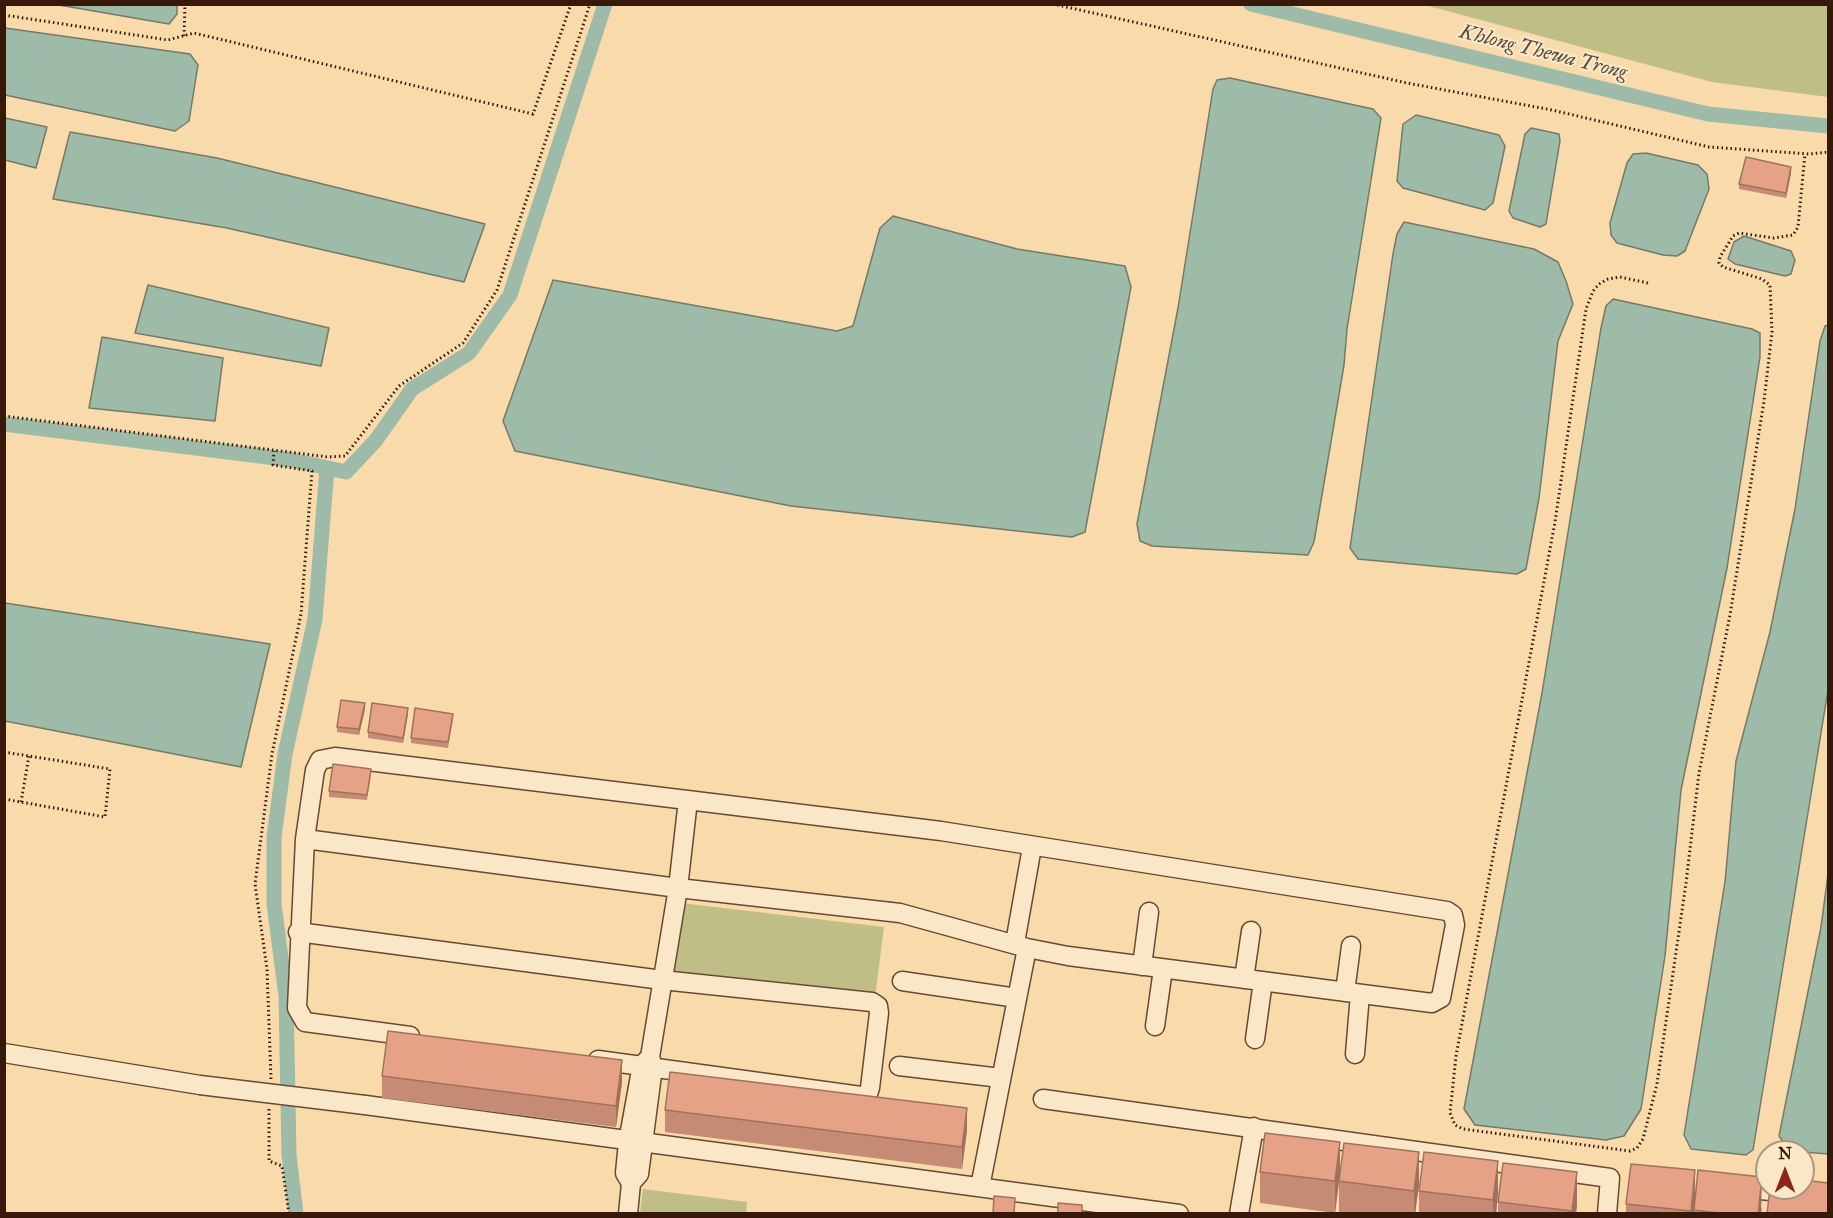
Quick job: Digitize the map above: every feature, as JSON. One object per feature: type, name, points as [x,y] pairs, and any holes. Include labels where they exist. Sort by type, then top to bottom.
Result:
[{"type":"street","points":[[305,839],[678,888],[900,913],[1021,946],[1163,969],[1437,1002],[1441,998],[1455,925],[1453,915],[1447,911],[941,831],[335,757],[320,760],[315,770],[305,839],[298,932],[297,1008],[305,1022],[429,1039]]},
{"type":"street","points":[[627,1214],[631,1183],[625,1173],[636,1143],[678,888],[688,800]]},
{"type":"street","points":[[980,1188],[1017,998],[1032,847]]},
{"type":"street","points":[[1142,966],[1149,912]]},
{"type":"street","points":[[1244,979],[1251,931]]},
{"type":"street","points":[[298,932],[662,980],[872,1002],[878,1006],[870,1088],[868,1094],[861,1096],[648,1063],[583,1058]]},
{"type":"street","points":[[1351,946],[1356,1054]]},
{"type":"street","points":[[1155,1026],[1163,969]]},
{"type":"street","points":[[902,981],[1017,998]]},
{"type":"street","points":[[1255,1039],[1263,981]]},
{"type":"street","points":[[4,1053],[200,1085],[1179,1214]]},
{"type":"street","points":[[899,1066],[1000,1078]]},
{"type":"street","points":[[1043,1099],[1633,1180]]},
{"type":"street","points":[[1239,1214],[1254,1127]]},
{"type":"street","points":[[1608,1214],[1610,1178]]},
{"type":"street","points":[[1713,1186],[1828,1196]]},
{"type":"path","points":[[184,36],[185,4]]},
{"type":"path","points":[[4,15],[168,40],[194,33],[533,114],[571,4]]},
{"type":"path","points":[[4,416],[274,451],[328,457],[345,456],[399,386],[463,343],[497,290],[590,4]]},
{"type":"path","points":[[1053,4],[1407,83],[1552,110],[1709,147],[1805,154],[1828,152]]},
{"type":"path","points":[[1648,283],[1620,277],[1608,279],[1593,291],[1586,309],[1555,522],[1456,1056],[1450,1113],[1455,1125],[1463,1129],[1630,1151],[1637,1148],[1643,1139],[1657,1084],[1686,883],[1699,773],[1730,615],[1764,401],[1772,332],[1770,285],[1754,276],[1723,267],[1719,263],[1720,257],[1733,236],[1739,233],[1774,238],[1793,235],[1798,227],[1805,154]]},
{"type":"path","points":[[270,1087],[267,969],[255,884],[272,754],[301,614],[312,471],[273,465],[274,451]]},
{"type":"path","points":[[4,752],[110,769],[105,817],[4,799]]},
{"type":"path","points":[[21,802],[29,756]]},
{"type":"path","points":[[269,1107],[269,1161],[282,1166],[289,1214]]},
{"type":"shaded area","points":[[59,5],[177,5],[177,14],[169,24]]},
{"type":"shaded area","points":[[1425,5],[1828,5],[1828,97],[1712,82]]},
{"type":"shaded area","points":[[5,28],[190,54],[198,65],[189,121],[175,131],[5,95]]},
{"type":"shaded area","points":[[1230,78],[1373,109],[1381,118],[1347,329],[1344,365],[1314,542],[1308,555],[1152,546],[1140,541],[1137,524],[1178,308],[1213,89],[1217,80]]},
{"type":"shaded area","points":[[1416,115],[1499,135],[1505,146],[1493,203],[1485,210],[1403,188],[1397,181],[1403,124]]},
{"type":"shaded area","points":[[5,118],[47,127],[36,168],[5,160]]},
{"type":"shaded area","points":[[1531,128],[1559,134],[1560,141],[1546,224],[1540,227],[1513,218],[1509,211],[1525,134]]},
{"type":"shaded area","points":[[70,132],[217,158],[485,224],[464,282],[227,228],[53,199]]},
{"type":"shaded area","points":[[1646,153],[1698,165],[1707,174],[1709,189],[1685,251],[1677,256],[1663,255],[1617,243],[1611,235],[1610,223],[1627,163],[1633,154]]},
{"type":"shaded area","points":[[893,216],[1017,249],[1125,266],[1131,287],[1085,532],[1072,537],[791,506],[515,451],[503,421],[553,280],[837,331],[853,326],[880,228]]},
{"type":"shaded area","points":[[1404,222],[1534,249],[1558,262],[1566,281],[1573,304],[1558,341],[1539,498],[1526,569],[1517,574],[1358,559],[1350,548],[1393,254],[1397,234]]},
{"type":"shaded area","points":[[1744,236],[1791,251],[1795,260],[1791,274],[1785,276],[1735,264],[1728,259],[1734,242]]},
{"type":"shaded area","points":[[148,285],[329,328],[321,366],[135,333]]},
{"type":"shaded area","points":[[1613,299],[1752,329],[1760,333],[1760,357],[1727,568],[1681,790],[1665,956],[1641,1109],[1624,1136],[1606,1140],[1475,1125],[1464,1109],[1542,693],[1601,328],[1606,306]]},
{"type":"shaded area","points":[[1828,325],[1828,690],[1753,1150],[1746,1155],[1691,1149],[1684,1135],[1725,882],[1736,761],[1770,632],[1795,509],[1820,341],[1825,326]]},
{"type":"shaded area","points":[[102,337],[223,358],[215,421],[89,408]]},
{"type":"shaded area","points":[[5,603],[270,644],[241,767],[5,721]]},
{"type":"shaded area","points":[[1828,874],[1828,1154],[1815,1153],[1815,1140],[1782,1140],[1779,1136],[1821,927]]},
{"type":"shaded area","points":[[681,903],[884,927],[875,997],[673,973]]},
{"type":"shaded area","points":[[643,1189],[747,1202],[746,1213],[640,1213]]},
{"type":"building","points":[[1746,157],[1791,167],[1786,193],[1739,184]]},
{"type":"building","points":[[341,700],[365,703],[359,729],[337,727]]},
{"type":"building","points":[[372,703],[408,708],[403,738],[368,732]]},
{"type":"building","points":[[415,708],[453,714],[448,742],[411,738]]},
{"type":"building","points":[[333,764],[371,769],[367,795],[329,791]]},
{"type":"building","points":[[388,1031],[622,1060],[616,1106],[382,1076]]},
{"type":"building","points":[[670,1072],[967,1108],[962,1147],[665,1110]]},
{"type":"building","points":[[1265,1133],[1340,1142],[1335,1181],[1260,1172]]},
{"type":"building","points":[[1344,1143],[1419,1152],[1414,1191],[1339,1181]]},
{"type":"building","points":[[1424,1152],[1498,1161],[1493,1200],[1419,1191]]},
{"type":"building","points":[[1503,1163],[1577,1172],[1572,1211],[1498,1202]]},
{"type":"building","points":[[1631,1164],[1695,1170],[1691,1211],[1626,1204]]},
{"type":"building","points":[[1698,1170],[1755,1176],[1755,1200],[1760,1200],[1758,1214],[1727,1214],[1694,1210]]},
{"type":"building","points":[[1815,1181],[1828,1183],[1828,1214],[1767,1214],[1769,1200],[1815,1200]]},
{"type":"building","points":[[994,1196],[1015,1198],[1014,1214],[993,1214]]},
{"type":"building","points":[[1058,1203],[1082,1205],[1082,1214],[1058,1214]]},
{"type":"waterway","points":[[4,424],[292,460],[346,472],[376,440],[412,389],[469,353],[510,295],[605,4]]},
{"type":"waterway","name":"Khlong Thewa Trong","points":[[1251,4],[1708,114],[1828,126]]},
{"type":"waterway","points":[[296,1214],[289,1155],[286,996],[274,904],[274,837],[285,754],[315,619],[327,468]]}]
